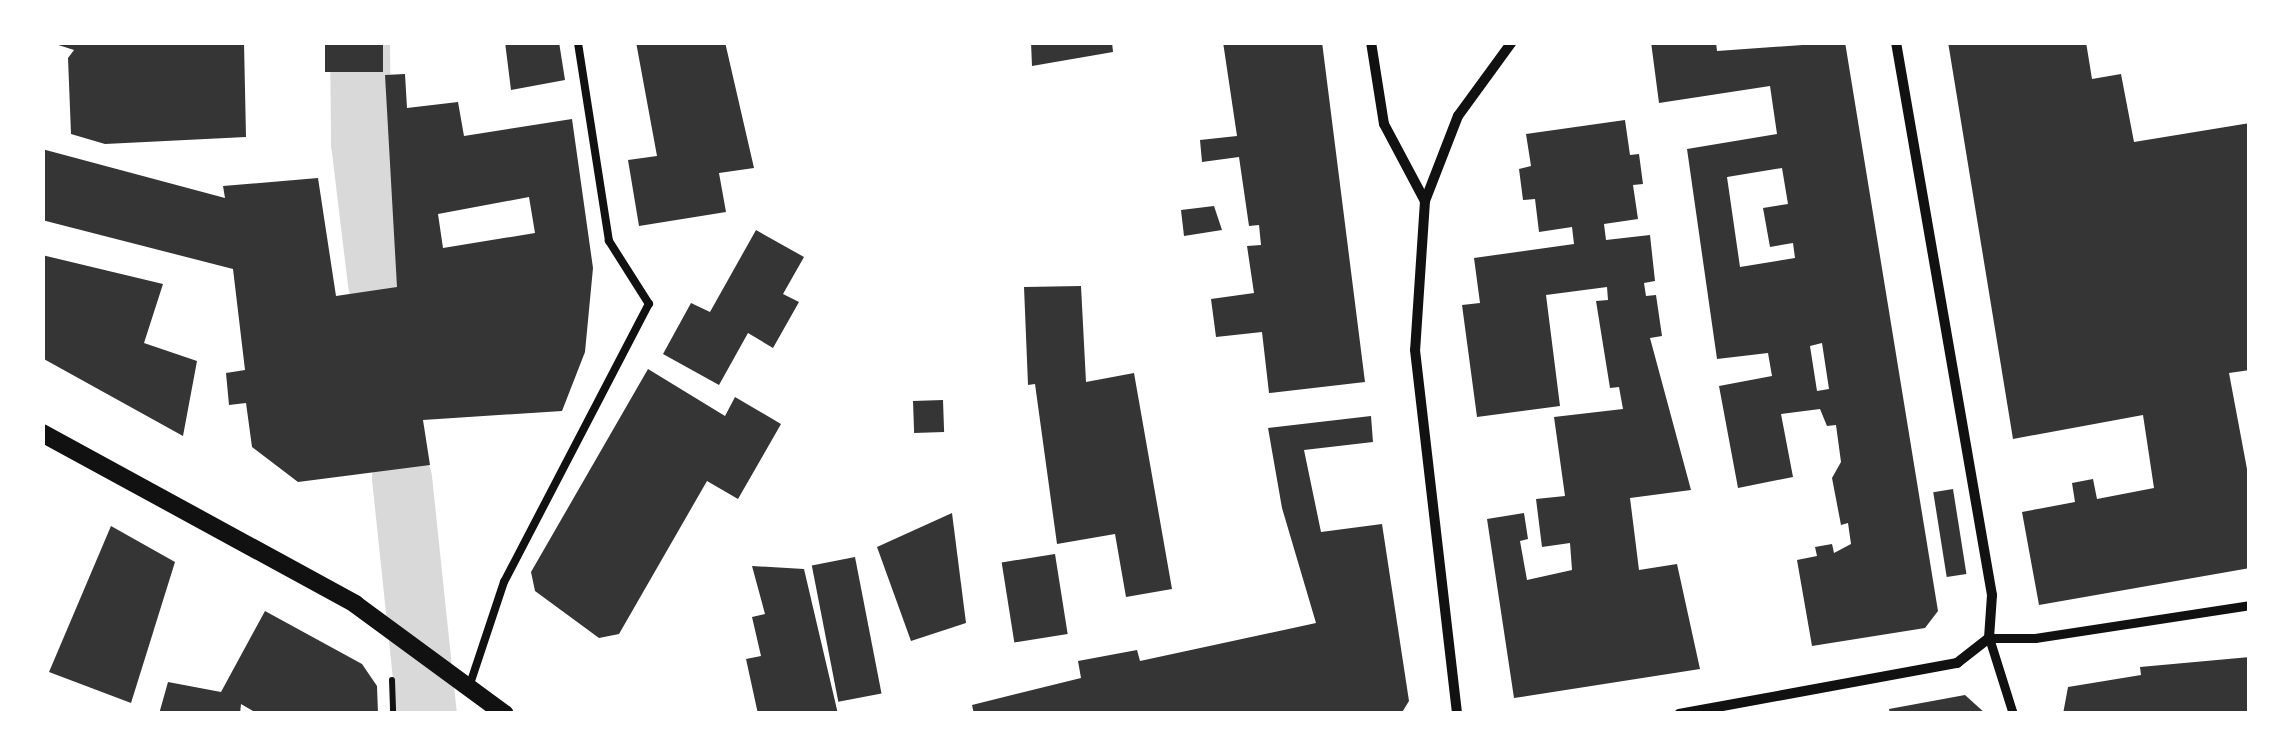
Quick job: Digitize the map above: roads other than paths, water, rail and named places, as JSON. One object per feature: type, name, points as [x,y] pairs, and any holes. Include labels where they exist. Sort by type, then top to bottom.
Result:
[{"type":"street","points":[[1372,42],[1384,124],[1425,202]]},
{"type":"street","points":[[1457,714],[1415,350],[1425,202],[1458,116],[1512,42]]},
{"type":"street","points":[[1896,42],[1992,595],[1989,638],[2014,714]]},
{"type":"street","points":[[42,432],[356,604],[505,714]]},
{"type":"street","points":[[1679,714],[1957,663],[1989,638],[2034,638],[2250,605]]},
{"type":"lane","points":[[463,682],[504,582],[650,304],[609,241],[578,42]]},
{"type":"waterway","points":[[360,42],[361,143],[378,284]]},
{"type":"waterway","points":[[402,478],[427,714]]}]
